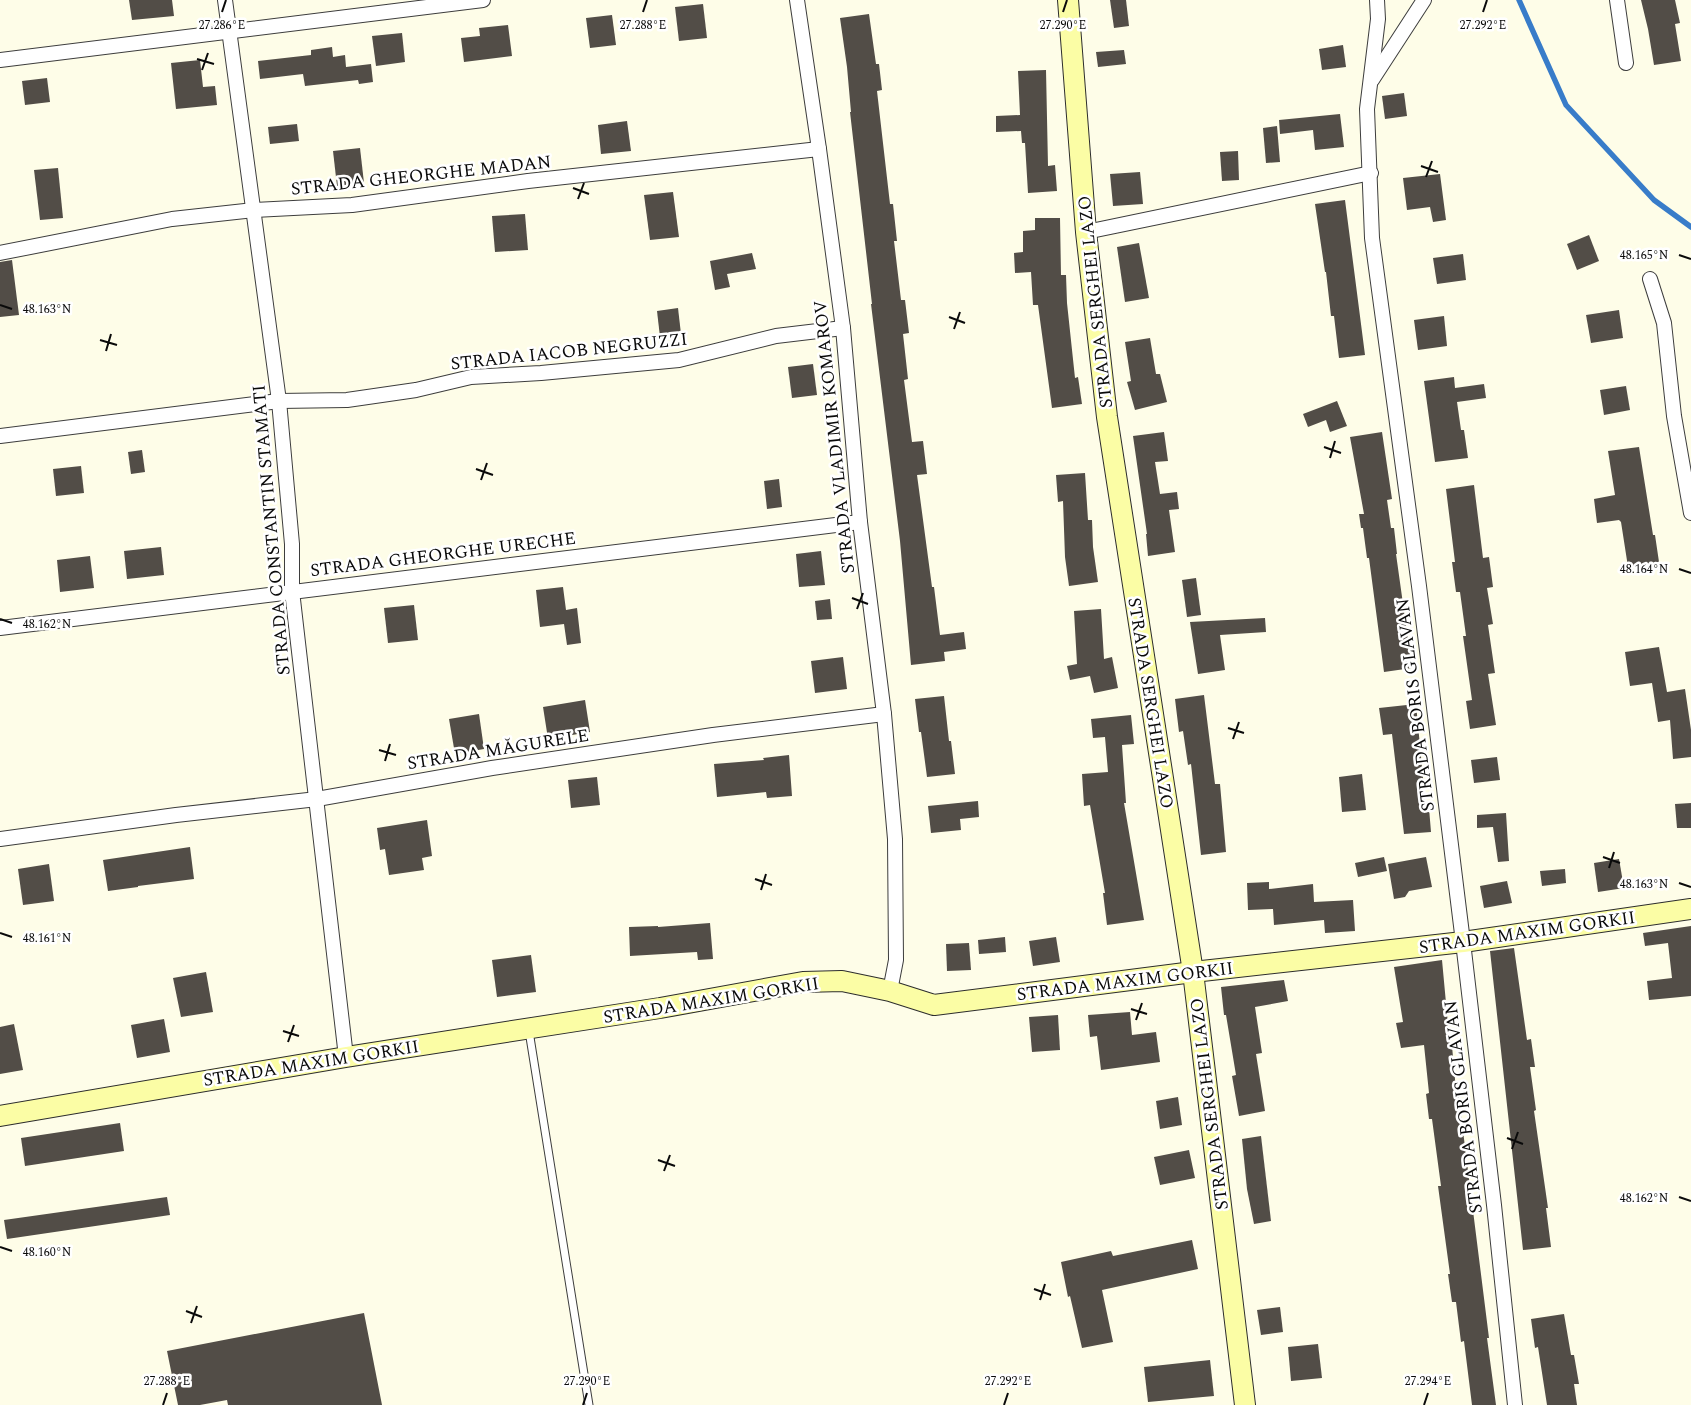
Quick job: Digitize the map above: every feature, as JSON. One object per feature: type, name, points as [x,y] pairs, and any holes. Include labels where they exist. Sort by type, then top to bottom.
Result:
[{"type":"street","name":"STRADA CONSTANTIN STAMATI","points":[[225,0],[279,401],[292,544],[292,591],[318,799],[346,1057]]},
{"type":"street","points":[[0,60],[483,0]]},
{"type":"street","name":"STRADA VLADIMIR KOMAROV","points":[[797,0],[819,149],[842,328],[860,522],[884,714],[895,838],[896,960],[890,991]]},
{"type":"street","name":"STRADA SERGHEI LAZO","points":[[1068,0],[1086,232],[1107,417],[1193,972],[1244,1405]]},
{"type":"street","name":"STRADA BORIS GLAVAN","points":[[1377,0],[1378,19],[1366,109],[1371,173],[1372,238],[1419,586],[1463,942],[1494,1204],[1515,1405]]},
{"type":"street","points":[[1370,83],[1424,0]]},
{"type":"street","points":[[1617,0],[1626,63]]},
{"type":"street","name":"STRADA GHEORGHE MADAN","points":[[0,253],[172,219],[254,210],[352,204],[528,181],[819,149]]},
{"type":"street","points":[[1086,232],[1371,173]]},
{"type":"street","points":[[1650,279],[1664,323],[1674,416],[1691,513]]},
{"type":"street","name":"STRADA IACOB NEGRUZZI","points":[[0,436],[279,401],[347,400],[416,390],[472,377],[541,373],[679,360],[727,350],[776,336],[842,328]]},
{"type":"street","name":"STRADA GHEORGHE URECHE","points":[[0,628],[860,522]]},
{"type":"street","name":"STRADA MĂGURELE","points":[[0,839],[176,815],[318,799],[492,768],[713,735],[884,714]]},
{"type":"street","name":"STRADA MAXIM GORKII","points":[[0,1116],[346,1057],[660,1008],[803,982],[842,981],[890,991],[934,1005],[1193,972],[1463,942],[1691,909]]},
{"type":"lane","points":[[528,1028],[589,1405]]},
{"type":"building","points":[[129,0],[172,0],[174,16],[132,20]]},
{"type":"building","points":[[1110,0],[1126,0],[1129,26],[1114,28]]},
{"type":"building","points":[[1641,0],[1675,0],[1680,23],[1675,24],[1681,61],[1654,65]]},
{"type":"building","points":[[703,4],[707,38],[679,41],[675,7]]},
{"type":"building","points":[[869,14],[876,64],[879,64],[882,90],[877,91],[890,204],[893,204],[897,241],[894,241],[901,300],[905,300],[909,333],[903,334],[908,379],[904,380],[912,442],[923,441],[927,474],[917,475],[932,587],[934,587],[940,635],[964,632],[966,649],[944,652],[945,661],[911,665],[900,541],[871,304],[850,112],[847,67],[840,18]]},
{"type":"building","points":[[612,15],[616,45],[590,48],[586,18]]},
{"type":"building","points":[[508,25],[512,56],[464,62],[461,38],[480,36],[479,28]]},
{"type":"building","points":[[402,33],[405,62],[376,66],[372,36]]},
{"type":"building","points":[[1343,45],[1346,67],[1322,70],[1319,49]]},
{"type":"building","points":[[332,47],[333,57],[345,55],[346,67],[371,64],[373,82],[359,84],[358,80],[305,86],[303,74],[260,79],[258,61],[311,55],[311,50]]},
{"type":"building","points":[[1124,50],[1126,64],[1098,67],[1096,52]]},
{"type":"building","points":[[200,60],[203,87],[215,86],[217,105],[176,109],[171,63]]},
{"type":"building","points":[[1046,70],[1048,166],[1055,165],[1057,191],[1028,193],[1025,143],[1022,143],[1021,131],[996,132],[996,116],[1020,115],[1018,71]]},
{"type":"building","points":[[47,78],[50,102],[25,105],[22,81]]},
{"type":"building","points":[[1404,93],[1407,116],[1385,119],[1382,96]]},
{"type":"building","points":[[1340,114],[1344,147],[1315,150],[1313,130],[1280,134],[1279,120]]},
{"type":"building","points":[[627,121],[631,151],[601,154],[598,125]]},
{"type":"building","points":[[297,124],[299,141],[270,144],[268,127]]},
{"type":"building","points":[[1277,126],[1280,162],[1266,163],[1263,128]]},
{"type":"building","points":[[360,148],[364,183],[337,186],[333,151]]},
{"type":"building","points":[[1238,151],[1239,180],[1222,181],[1220,152]]},
{"type":"building","points":[[58,168],[63,218],[40,220],[34,170]]},
{"type":"building","points":[[1140,172],[1143,204],[1113,206],[1110,174]]},
{"type":"building","points":[[1440,174],[1446,220],[1433,222],[1430,207],[1407,210],[1403,178]]},
{"type":"building","points":[[673,192],[679,237],[650,240],[644,195]]},
{"type":"building","points":[[1345,200],[1365,355],[1339,358],[1334,316],[1331,316],[1315,204]]},
{"type":"building","points":[[525,214],[528,250],[495,252],[492,216]]},
{"type":"building","points":[[1035,218],[1060,218],[1061,275],[1066,275],[1075,378],[1078,377],[1082,404],[1052,408],[1038,305],[1033,305],[1031,272],[1015,273],[1014,253],[1023,252],[1023,231],[1035,230]]},
{"type":"building","points":[[1589,235],[1599,261],[1577,270],[1567,244]]},
{"type":"building","points":[[1139,243],[1149,298],[1125,302],[1117,247]]},
{"type":"building","points":[[752,253],[756,269],[727,274],[730,287],[715,290],[710,261]]},
{"type":"building","points":[[1463,254],[1466,280],[1437,284],[1433,258]]},
{"type":"building","points":[[12,260],[19,315],[0,317],[0,262]]},
{"type":"building","points":[[678,308],[681,334],[660,337],[657,311]]},
{"type":"building","points":[[1619,310],[1623,338],[1591,343],[1586,315]]},
{"type":"building","points":[[1444,316],[1447,346],[1418,350],[1414,320]]},
{"type":"building","points":[[1150,338],[1156,374],[1160,374],[1167,402],[1135,410],[1127,382],[1131,381],[1125,342]]},
{"type":"building","points":[[813,364],[817,395],[792,398],[788,367]]},
{"type":"building","points":[[1454,377],[1455,388],[1484,384],[1486,398],[1457,402],[1468,458],[1435,462],[1424,381]]},
{"type":"building","points":[[1626,386],[1630,410],[1604,415],[1600,390]]},
{"type":"building","points":[[1337,401],[1347,426],[1330,432],[1326,420],[1308,427],[1303,414]]},
{"type":"building","points":[[1164,432],[1168,461],[1155,462],[1160,494],[1177,492],[1179,509],[1169,510],[1175,552],[1148,556],[1147,534],[1133,436]]},
{"type":"building","points":[[1382,432],[1392,499],[1387,500],[1391,528],[1394,528],[1412,668],[1384,672],[1369,558],[1367,558],[1359,514],[1364,514],[1350,437]]},
{"type":"building","points":[[1639,447],[1659,562],[1628,567],[1621,522],[1619,520],[1597,523],[1594,499],[1615,495],[1608,451]]},
{"type":"building","points":[[142,450],[145,472],[131,474],[128,452]]},
{"type":"building","points":[[81,466],[84,493],[56,496],[53,469]]},
{"type":"building","points":[[1085,473],[1088,520],[1092,520],[1093,547],[1098,582],[1069,586],[1065,557],[1063,501],[1058,502],[1056,475]]},
{"type":"building","points":[[779,479],[782,507],[767,509],[764,481]]},
{"type":"building","points":[[1474,485],[1483,558],[1489,557],[1493,587],[1487,588],[1493,624],[1488,625],[1495,673],[1488,674],[1496,725],[1470,729],[1466,701],[1472,700],[1463,636],[1466,636],[1460,592],[1456,592],[1452,562],[1455,562],[1446,489]]},
{"type":"building","points":[[161,547],[164,575],[127,579],[124,551]]},
{"type":"building","points":[[821,551],[825,585],[799,587],[796,554]]},
{"type":"building","points":[[90,556],[94,588],[60,592],[57,560]]},
{"type":"building","points":[[1196,578],[1201,615],[1187,617],[1182,580]]},
{"type":"building","points":[[563,587],[566,610],[577,608],[581,643],[567,645],[564,624],[540,627],[536,590]]},
{"type":"building","points":[[830,599],[832,619],[817,620],[815,601]]},
{"type":"building","points":[[414,605],[418,640],[388,643],[384,608]]},
{"type":"building","points":[[1101,609],[1104,659],[1112,657],[1118,688],[1094,693],[1090,676],[1070,680],[1067,666],[1077,664],[1074,611]]},
{"type":"building","points":[[1265,618],[1266,632],[1220,635],[1225,670],[1198,674],[1190,622]]},
{"type":"building","points":[[1659,647],[1667,692],[1685,689],[1691,730],[1691,757],[1673,759],[1670,720],[1658,722],[1652,683],[1630,686],[1625,652]]},
{"type":"building","points":[[843,657],[847,689],[815,693],[811,661]]},
{"type":"building","points":[[1204,695],[1215,784],[1220,784],[1226,852],[1201,855],[1191,764],[1188,765],[1183,731],[1179,732],[1175,699]]},
{"type":"building","points":[[944,696],[955,774],[927,777],[915,699]]},
{"type":"building","points":[[585,700],[590,732],[548,739],[543,707]]},
{"type":"building","points":[[1416,704],[1426,809],[1429,808],[1431,832],[1404,834],[1392,734],[1383,735],[1379,708]]},
{"type":"building","points":[[479,714],[484,749],[455,754],[449,719]]},
{"type":"building","points":[[1131,715],[1134,744],[1122,745],[1126,803],[1124,803],[1144,920],[1107,925],[1103,893],[1105,893],[1090,805],[1084,806],[1082,774],[1108,772],[1105,737],[1093,738],[1091,719]]},
{"type":"building","points":[[789,755],[792,796],[767,798],[766,792],[717,797],[714,764],[764,760],[763,758]]},
{"type":"building","points":[[1497,757],[1500,780],[1474,783],[1471,760]]},
{"type":"building","points":[[1362,774],[1366,810],[1342,812],[1339,777]]},
{"type":"building","points":[[597,777],[600,805],[571,808],[568,780]]},
{"type":"building","points":[[978,801],[979,817],[960,819],[961,830],[931,833],[928,806]]},
{"type":"building","points":[[1691,803],[1691,828],[1677,828],[1675,804]]},
{"type":"building","points":[[1506,813],[1509,861],[1498,862],[1493,827],[1477,828],[1477,815]]},
{"type":"building","points":[[427,820],[432,856],[422,858],[424,870],[389,875],[385,849],[380,850],[377,828]]},
{"type":"building","points":[[190,847],[194,879],[108,891],[103,860]]},
{"type":"building","points":[[1384,857],[1387,871],[1358,877],[1355,863]]},
{"type":"building","points":[[1426,857],[1432,887],[1409,891],[1405,897],[1394,899],[1388,864]]},
{"type":"building","points":[[1619,859],[1624,888],[1598,892],[1594,863]]},
{"type":"building","points":[[49,864],[54,901],[23,905],[18,869]]},
{"type":"building","points":[[1565,869],[1566,883],[1542,886],[1540,871]]},
{"type":"building","points":[[1507,881],[1512,903],[1484,908],[1480,886]]},
{"type":"building","points":[[1269,882],[1269,889],[1313,884],[1314,902],[1353,900],[1355,931],[1325,933],[1324,920],[1274,925],[1273,909],[1248,910],[1247,883]]},
{"type":"building","points":[[710,923],[713,959],[698,960],[697,952],[630,956],[629,927]]},
{"type":"building","points":[[1691,926],[1691,996],[1649,1000],[1647,981],[1672,978],[1668,943],[1645,946],[1643,933]]},
{"type":"building","points":[[1005,937],[1006,952],[979,954],[978,940]]},
{"type":"building","points":[[1056,937],[1060,962],[1033,966],[1029,941]]},
{"type":"building","points":[[969,943],[971,970],[947,971],[946,944]]},
{"type":"building","points":[[1514,948],[1527,1040],[1531,1039],[1535,1067],[1530,1067],[1536,1110],[1534,1111],[1548,1208],[1546,1208],[1551,1247],[1523,1250],[1490,951]]},
{"type":"building","points":[[531,955],[536,992],[497,997],[492,960]]},
{"type":"building","points":[[1442,960],[1450,1046],[1452,1046],[1456,1090],[1458,1090],[1496,1405],[1472,1405],[1464,1341],[1461,1342],[1456,1302],[1452,1302],[1448,1274],[1450,1274],[1438,1186],[1441,1186],[1432,1119],[1429,1119],[1426,1094],[1429,1093],[1424,1045],[1401,1048],[1396,1023],[1403,1022],[1394,967]]},
{"type":"building","points":[[206,972],[213,1012],[181,1017],[173,978]]},
{"type":"building","points":[[1284,980],[1288,1001],[1255,1007],[1262,1053],[1256,1054],[1265,1111],[1239,1116],[1232,1076],[1236,1075],[1226,1015],[1224,1015],[1221,987]]},
{"type":"building","points":[[1130,1012],[1132,1035],[1156,1032],[1160,1062],[1101,1070],[1097,1036],[1090,1037],[1088,1015]]},
{"type":"building","points":[[1058,1015],[1060,1050],[1032,1052],[1029,1017]]},
{"type":"building","points":[[164,1019],[170,1052],[137,1058],[131,1025]]},
{"type":"building","points":[[14,1024],[23,1070],[0,1074],[0,1027]]},
{"type":"building","points":[[1178,1097],[1182,1125],[1160,1129],[1156,1101]]},
{"type":"building","points":[[120,1123],[124,1151],[25,1166],[21,1138]]},
{"type":"building","points":[[1261,1136],[1271,1221],[1254,1224],[1247,1189],[1242,1139]]},
{"type":"building","points":[[1189,1150],[1195,1178],[1160,1185],[1154,1157]]},
{"type":"building","points":[[167,1197],[170,1215],[7,1239],[4,1220]]},
{"type":"building","points":[[1192,1240],[1198,1269],[1102,1290],[1113,1342],[1082,1348],[1070,1296],[1068,1297],[1061,1262],[1111,1251],[1113,1256]]},
{"type":"building","points":[[1280,1307],[1283,1332],[1261,1335],[1257,1310]]},
{"type":"building","points":[[364,1313],[382,1405],[228,1405],[227,1400],[200,1405],[178,1405],[167,1351]]},
{"type":"building","points":[[1564,1314],[1571,1355],[1574,1355],[1579,1384],[1574,1384],[1577,1405],[1547,1405],[1538,1347],[1535,1348],[1531,1319]]},
{"type":"building","points":[[1318,1344],[1322,1378],[1291,1381],[1288,1347]]},
{"type":"building","points":[[1210,1360],[1214,1396],[1148,1402],[1144,1367]]},
{"type":"waterway","points":[[1519,0],[1566,105],[1654,200],[1691,227]]}]
